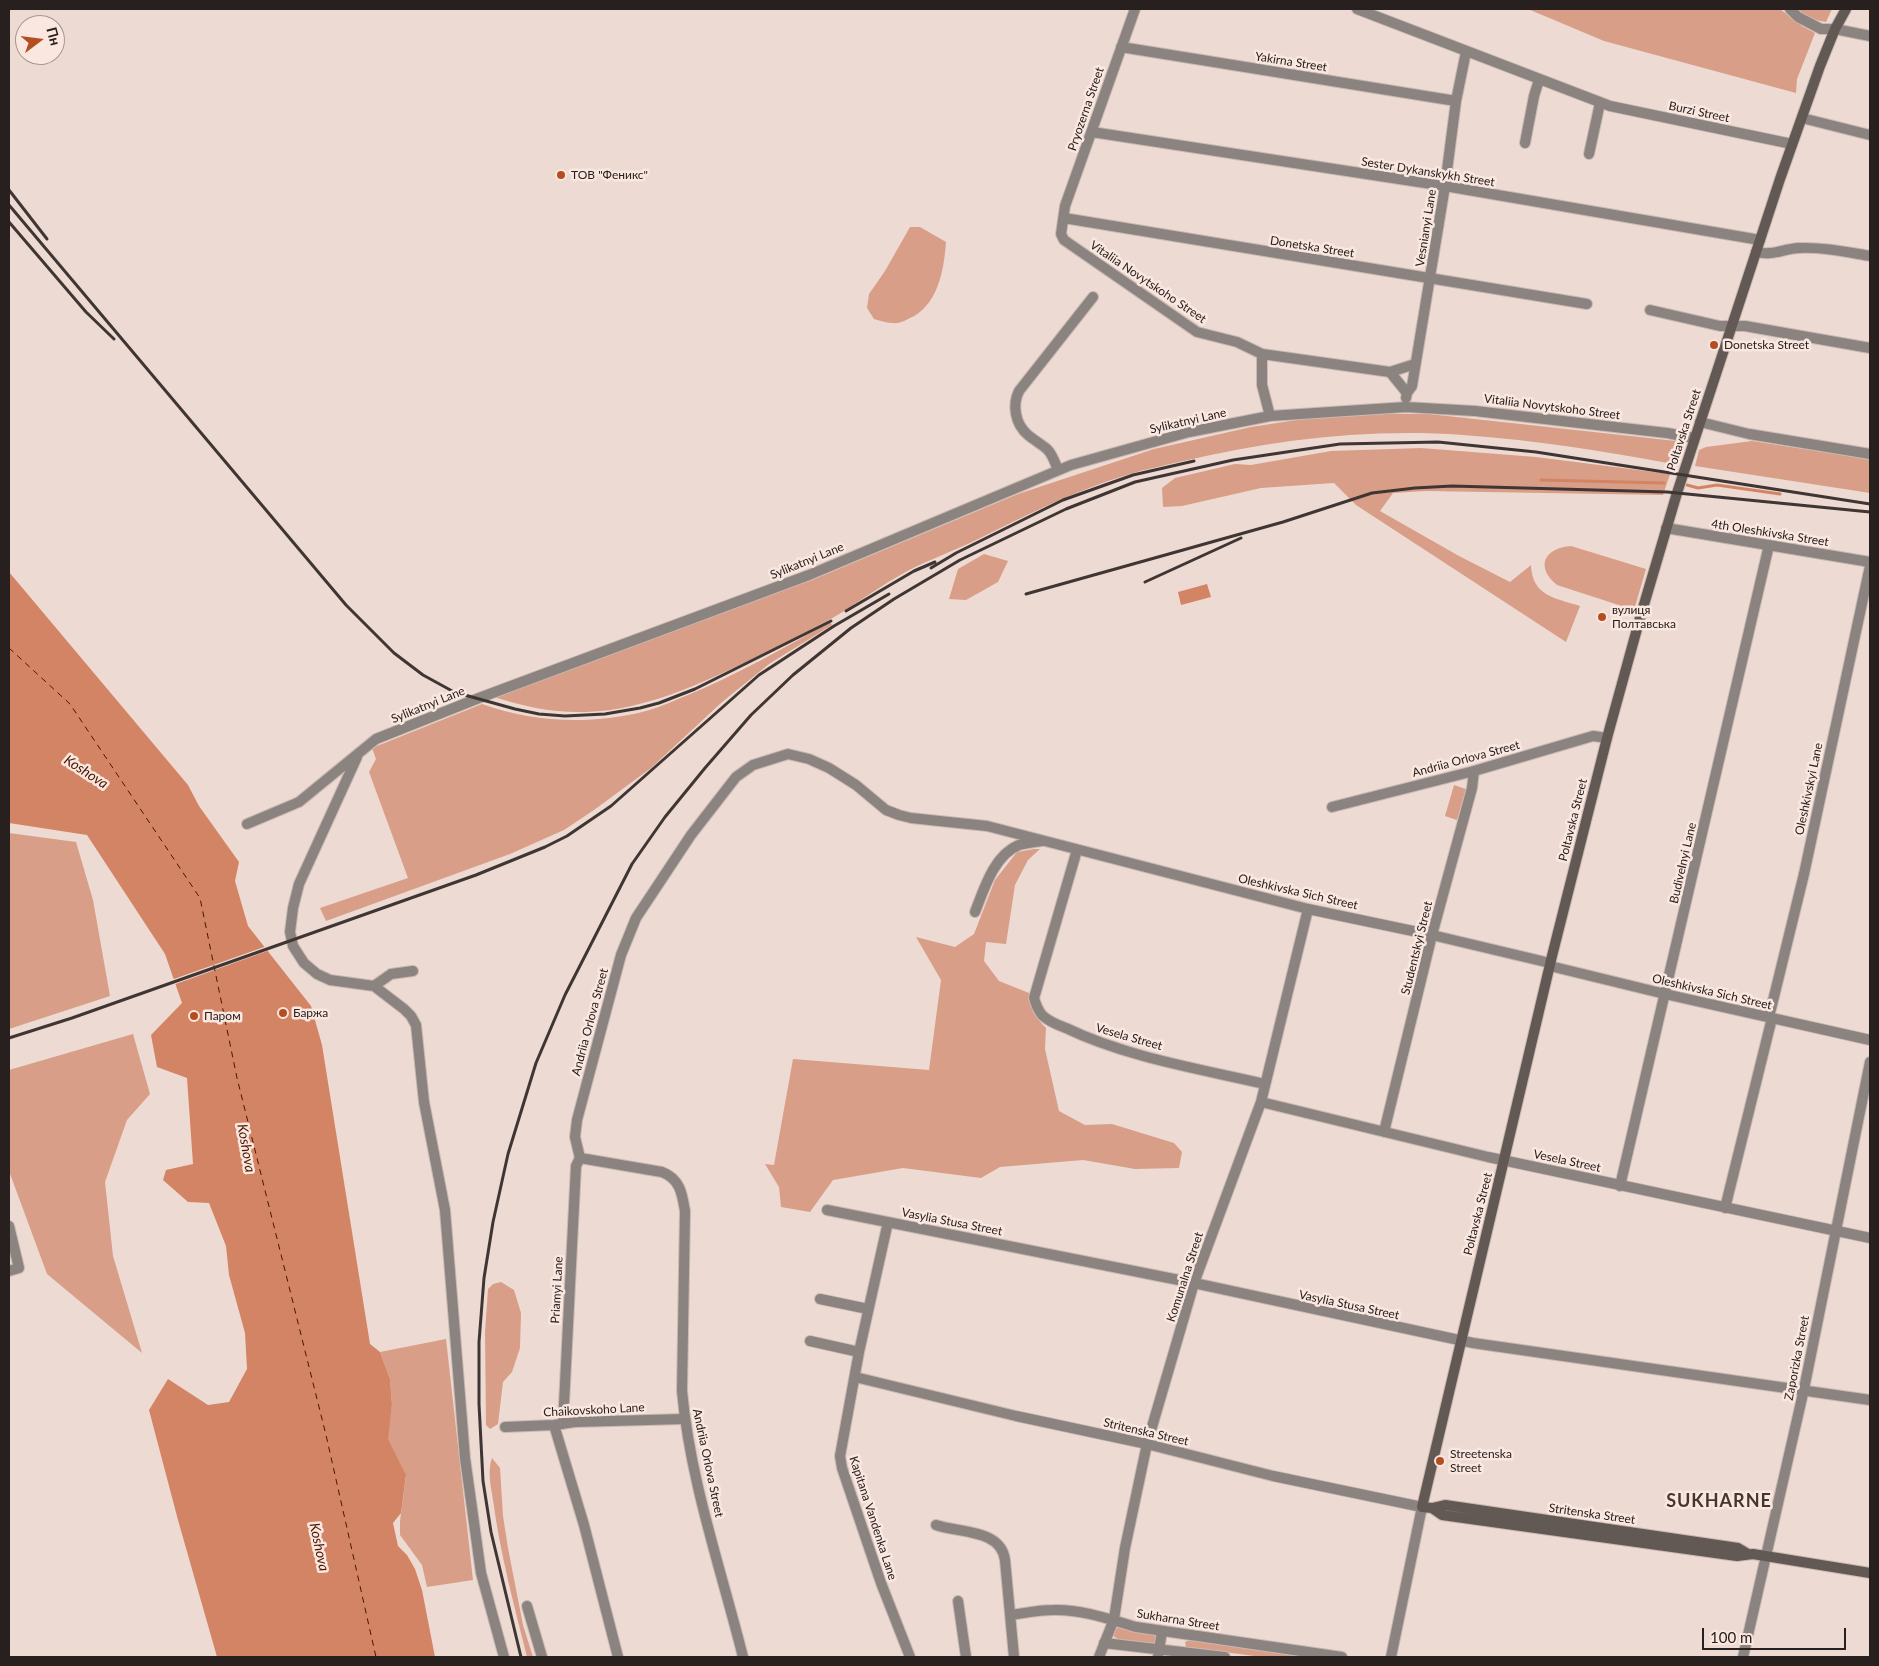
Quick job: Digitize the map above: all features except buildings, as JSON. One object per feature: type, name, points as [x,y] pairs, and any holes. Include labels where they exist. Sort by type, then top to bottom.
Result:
[{"type":"main road","name":"Poltavska Street","points":[[1427,1508],[1460,1340],[1550,964],[1607,738],[1666,528],[1694,438],[1792,144],[1834,29],[1846,9]]},
{"type":"main road","name":"Stritenska Street","points":[[1427,1508],[1445,1505],[1738,1548],[1750,1554],[1870,1573]]},
{"type":"street","name":"Pryozerna Street","points":[[1064,218],[1065,206],[1135,9]]},
{"type":"street","name":"Burzi Street","points":[[1357,9],[1600,103],[1792,144]]},
{"type":"street","points":[[1790,9],[1798,17],[1821,30],[1834,29],[1870,36]]},
{"type":"street","name":"Yakirna Street","points":[[1121,47],[1456,101]]},
{"type":"street","name":"Vesnianyi Lane","points":[[1406,407],[1406,394],[1412,386],[1445,186],[1456,101],[1466,52]]},
{"type":"street","points":[[1526,143],[1534,96],[1539,80]]},
{"type":"street","points":[[1589,154],[1600,103]]},
{"type":"street","points":[[1802,118],[1870,135]]},
{"type":"street","name":"Sester Dykanskykh Street","points":[[1092,132],[1445,186],[1760,240]]},
{"type":"street","name":"Donetska Street","points":[[1064,218],[1587,304]]},
{"type":"street","name":"Vitaliia Novytskoho Street","points":[[1064,218],[1061,234],[1064,240],[1198,332],[1237,342],[1262,354],[1390,372],[1415,364]]},
{"type":"street","points":[[1756,252],[1767,254],[1796,248],[1822,248],[1870,256]]},
{"type":"street","points":[[1058,470],[1050,453],[1026,434],[1019,425],[1015,398],[1018,391],[1093,297]]},
{"type":"street","points":[[1650,310],[1720,326],[1745,326],[1870,348]]},
{"type":"street","points":[[1262,354],[1262,385],[1270,416]]},
{"type":"street","points":[[1390,372],[1406,394]]},
{"type":"street","name":"Vitaliia Novytskoho Street","points":[[1406,407],[1476,411],[1667,433],[1694,438]]},
{"type":"street","name":"Sylikatnyi Lane","points":[[246,824],[299,802],[376,739],[479,698],[809,575],[1071,465],[1189,432],[1270,416],[1406,407]]},
{"type":"street","points":[[1700,422],[1749,434],[1870,454]]},
{"type":"street","name":"4th Oleshkivska Street","points":[[1666,528],[1870,564]]},
{"type":"street","name":"Budivelnyi Lane","points":[[1620,1186],[1666,994],[1768,545]]},
{"type":"street","name":"Oleshkivskyi Lane","points":[[1725,1208],[1804,874],[1870,564]]},
{"type":"street","name":"Andriia Orlova Street","points":[[1332,807],[1474,771],[1593,736],[1607,738]]},
{"type":"street","points":[[358,754],[299,884],[290,932],[293,946],[304,962],[317,974],[330,980],[374,986],[404,1009],[416,1025],[424,1102],[445,1210],[465,1458],[481,1572],[504,1657]]},
{"type":"street","name":"Andriia Orlova Street","points":[[743,1657],[710,1537],[684,1419],[682,1391],[683,1194],[678,1182],[671,1175],[580,1158],[575,1137],[577,1120],[621,955],[636,918],[691,835],[736,777],[753,765],[788,754],[809,759],[836,772],[856,785],[886,810],[899,815],[987,826],[1042,841]]},
{"type":"street","name":"Studentskyi Street","points":[[1384,1132],[1432,935],[1472,788],[1474,771]]},
{"type":"street","points":[[975,912],[989,876],[1006,855],[1020,845],[1042,841]]},
{"type":"street","name":"Oleshkivska Sich Street","points":[[1042,841],[1308,908],[1432,935],[1666,994],[1870,1040]]},
{"type":"street","name":"Vesela Street","points":[[1077,850],[1034,998],[1036,1007],[1048,1020],[1089,1040],[1265,1084]]},
{"type":"street","name":"Komunalna Street","points":[[1099,1657],[1114,1619],[1124,1548],[1148,1444],[1194,1283],[1261,1102],[1308,908]]},
{"type":"street","points":[[374,986],[391,974],[413,971]]},
{"type":"street","name":"Zaporizka Street","points":[[1743,1657],[1804,1389],[1870,1062]]},
{"type":"street","name":"Vesela Street","points":[[1261,1102],[1503,1160],[1870,1238]]},
{"type":"street","name":"Priamyi Lane","points":[[580,1158],[576,1166],[558,1424],[618,1657]]},
{"type":"street","name":"Vasylia Stusa Street","points":[[827,1210],[1194,1283],[1460,1340],[1870,1400]]},
{"type":"street","name":"Kapitana Vandenka Lane","points":[[888,1222],[859,1352],[840,1459],[881,1583],[910,1657]]},
{"type":"street","points":[[9,1226],[19,1268],[9,1271]]},
{"type":"street","points":[[820,1299],[868,1309]]},
{"type":"street","points":[[810,1341],[859,1352]]},
{"type":"street","name":"Stritenska Street","points":[[855,1377],[1016,1416],[1148,1444],[1273,1476],[1427,1508]]},
{"type":"street","name":"Chaikovskoho Lane","points":[[505,1427],[684,1419]]},
{"type":"street","name":"Poltavska Street","points":[[1391,1657],[1427,1508]]},
{"type":"street","points":[[936,1525],[986,1536],[1000,1544],[1005,1560],[1014,1657]]},
{"type":"street","points":[[958,1601],[966,1657]]},
{"type":"street","points":[[527,1606],[542,1657]]},
{"type":"street","name":"Sukharna Street","points":[[1011,1615],[1054,1610],[1070,1611],[1114,1619],[1136,1627],[1342,1657]]},
{"type":"street","points":[[1159,1653],[1162,1631]]},
{"type":"street","points":[[1104,1643],[1159,1653],[1225,1657]]},
{"type":"shaded area","points":[[1528,9],[1780,9],[1802,26],[1815,33],[1797,79],[1796,93],[1604,41]]},
{"type":"shaded area","points":[[1794,9],[1832,9],[1826,22],[1805,16]]},
{"type":"shaded area","points":[[910,227],[920,227],[946,242],[938,286],[926,306],[908,319],[896,323],[874,319],[867,308],[869,294],[885,271]]},
{"type":"shaded area","points":[[1385,414],[1429,414],[1676,441],[1680,444],[1673,464],[1542,443],[1427,433],[1391,433],[1320,438],[1214,454],[1110,480],[1049,505],[906,572],[820,625],[716,676],[674,694],[630,706],[586,712],[539,709],[494,697],[812,580],[1018,494],[1154,449],[1251,427],[1303,419]]},
{"type":"shaded area","points":[[1752,441],[1870,459],[1870,493],[1695,466],[1699,450],[1706,447]]},
{"type":"shaded area","points":[[1421,448],[1536,457],[1670,474],[1663,495],[1426,491],[1393,493],[1380,511],[1459,556],[1510,582],[1531,565],[1532,575],[1540,589],[1554,598],[1580,606],[1566,642],[1356,505],[1334,483],[1261,488],[1182,506],[1163,507],[1162,488],[1175,478],[1235,464],[1251,465],[1331,451]]},
{"type":"shaded area","points":[[1571,546],[1646,569],[1634,610],[1557,585],[1550,578],[1546,572],[1545,565],[1549,554],[1554,550]]},
{"type":"shaded area","points":[[984,554],[1008,561],[998,582],[966,600],[949,599],[958,569]]},
{"type":"shaded area","points":[[830,622],[832,625],[769,664],[721,703],[651,768],[564,830],[510,854],[326,921],[320,908],[408,878],[369,772],[376,759],[372,748],[482,704],[522,715],[563,720],[605,718],[646,711],[725,678]]},
{"type":"shaded area","points":[[1454,785],[1466,789],[1457,820],[1445,816]]},
{"type":"shaded area","points":[[9,833],[76,842],[93,900],[110,996],[9,1029]]},
{"type":"shaded area","points":[[1040,849],[1028,860],[1015,885],[1006,944],[986,942],[984,961],[999,981],[1029,993],[1034,1012],[1046,1028],[1045,1049],[1059,1111],[1085,1125],[1112,1124],[1174,1143],[1182,1152],[1179,1168],[1135,1169],[1083,1160],[1000,1167],[981,1178],[903,1168],[833,1180],[810,1212],[781,1207],[779,1187],[765,1164],[774,1165],[793,1059],[929,1070],[941,980],[916,937],[955,947],[974,934],[995,880],[1017,852]]},
{"type":"shaded area","points":[[133,1034],[150,1094],[127,1120],[105,1182],[113,1256],[142,1353],[47,1274],[9,1171],[9,1070]]},
{"type":"shaded area","points":[[501,1282],[514,1290],[521,1313],[520,1348],[512,1372],[503,1382],[498,1424],[490,1429],[486,1425],[485,1332],[488,1289],[493,1284]]},
{"type":"shaded area","points":[[446,1339],[473,1580],[427,1587],[422,1565],[400,1535],[406,1476],[387,1439],[392,1405],[390,1379],[380,1352]]},
{"type":"shaded area","points":[[492,1458],[500,1468],[503,1516],[508,1548],[523,1625],[533,1657],[527,1657],[503,1559],[490,1479]]},
{"type":"shaded area","points":[[1116,1628],[1158,1636],[1155,1644],[1120,1640],[1113,1636]]},
{"type":"shaded area","points":[[1191,1640],[1307,1657],[1262,1657],[1186,1647],[1185,1642]]},
{"type":"water","name":"Koshova","points":[[9,572],[188,785],[199,806],[239,862],[235,881],[248,926],[311,1006],[322,1045],[370,1344],[380,1352],[390,1379],[392,1405],[388,1439],[406,1475],[401,1513],[393,1523],[398,1546],[407,1555],[415,1569],[422,1590],[435,1657],[217,1657],[149,1410],[168,1379],[208,1405],[229,1402],[247,1369],[245,1333],[229,1275],[226,1246],[209,1203],[188,1202],[163,1180],[166,1170],[193,1164],[187,1078],[157,1067],[151,1035],[182,1003],[165,954],[87,835],[9,823]]},
{"type":"water","points":[[1207,584],[1211,597],[1181,605],[1178,592]]},
{"type":"pier","points":[[267,946],[270,950],[173,985],[171,980]]},
{"type":"waterway","points":[[1541,480],[1664,483]]},
{"type":"waterway","points":[[1687,485],[1698,488],[1717,485],[1780,494]]},
{"type":"ferry route","points":[[9,648],[70,704],[200,898],[237,1078],[326,1435],[376,1657]]},
{"type":"railway","points":[[9,190],[47,239]]},
{"type":"railway","points":[[9,205],[346,605],[394,653],[423,675],[454,692],[539,714],[565,716],[605,714],[640,708],[695,689],[831,621]]},
{"type":"railway","points":[[9,222],[86,312],[114,339]]},
{"type":"railway","points":[[521,1657],[491,1532],[483,1481],[479,1404],[479,1342],[484,1278],[493,1222],[508,1154],[536,1063],[565,995],[632,864],[665,817],[705,768],[751,715],[793,675],[851,628],[894,599],[960,560],[1066,509],[1135,482],[1233,460],[1340,444],[1438,442],[1536,452],[1870,504]]},
{"type":"railway","points":[[931,568],[956,553],[1063,500],[1133,475],[1194,461]]},
{"type":"railway","points":[[1026,594],[1283,522],[1372,493],[1415,488],[1452,486],[1667,492],[1870,512]]},
{"type":"railway","points":[[1145,582],[1241,538]]},
{"type":"railway","points":[[846,611],[914,571],[935,562]]},
{"type":"railway","points":[[9,1038],[72,1018],[476,875],[567,836],[611,806],[759,675],[834,626],[889,594]]},
{"type":"place","name":"ТОВ \"Феникс\"","points":[[561,175]]},
{"type":"place","name":"Donetska Street","points":[[1714,345]]},
{"type":"place","name":"вулиця Полтавська","points":[[1602,617]]},
{"type":"place","name":"Баржа","points":[[283,1013]]},
{"type":"place","name":"Паром","points":[[194,1016]]},
{"type":"place","name":"Streetenska Street","points":[[1440,1461]]},
{"type":"district","name":"SUKHARNE","points":[[1719,1501]]}]
